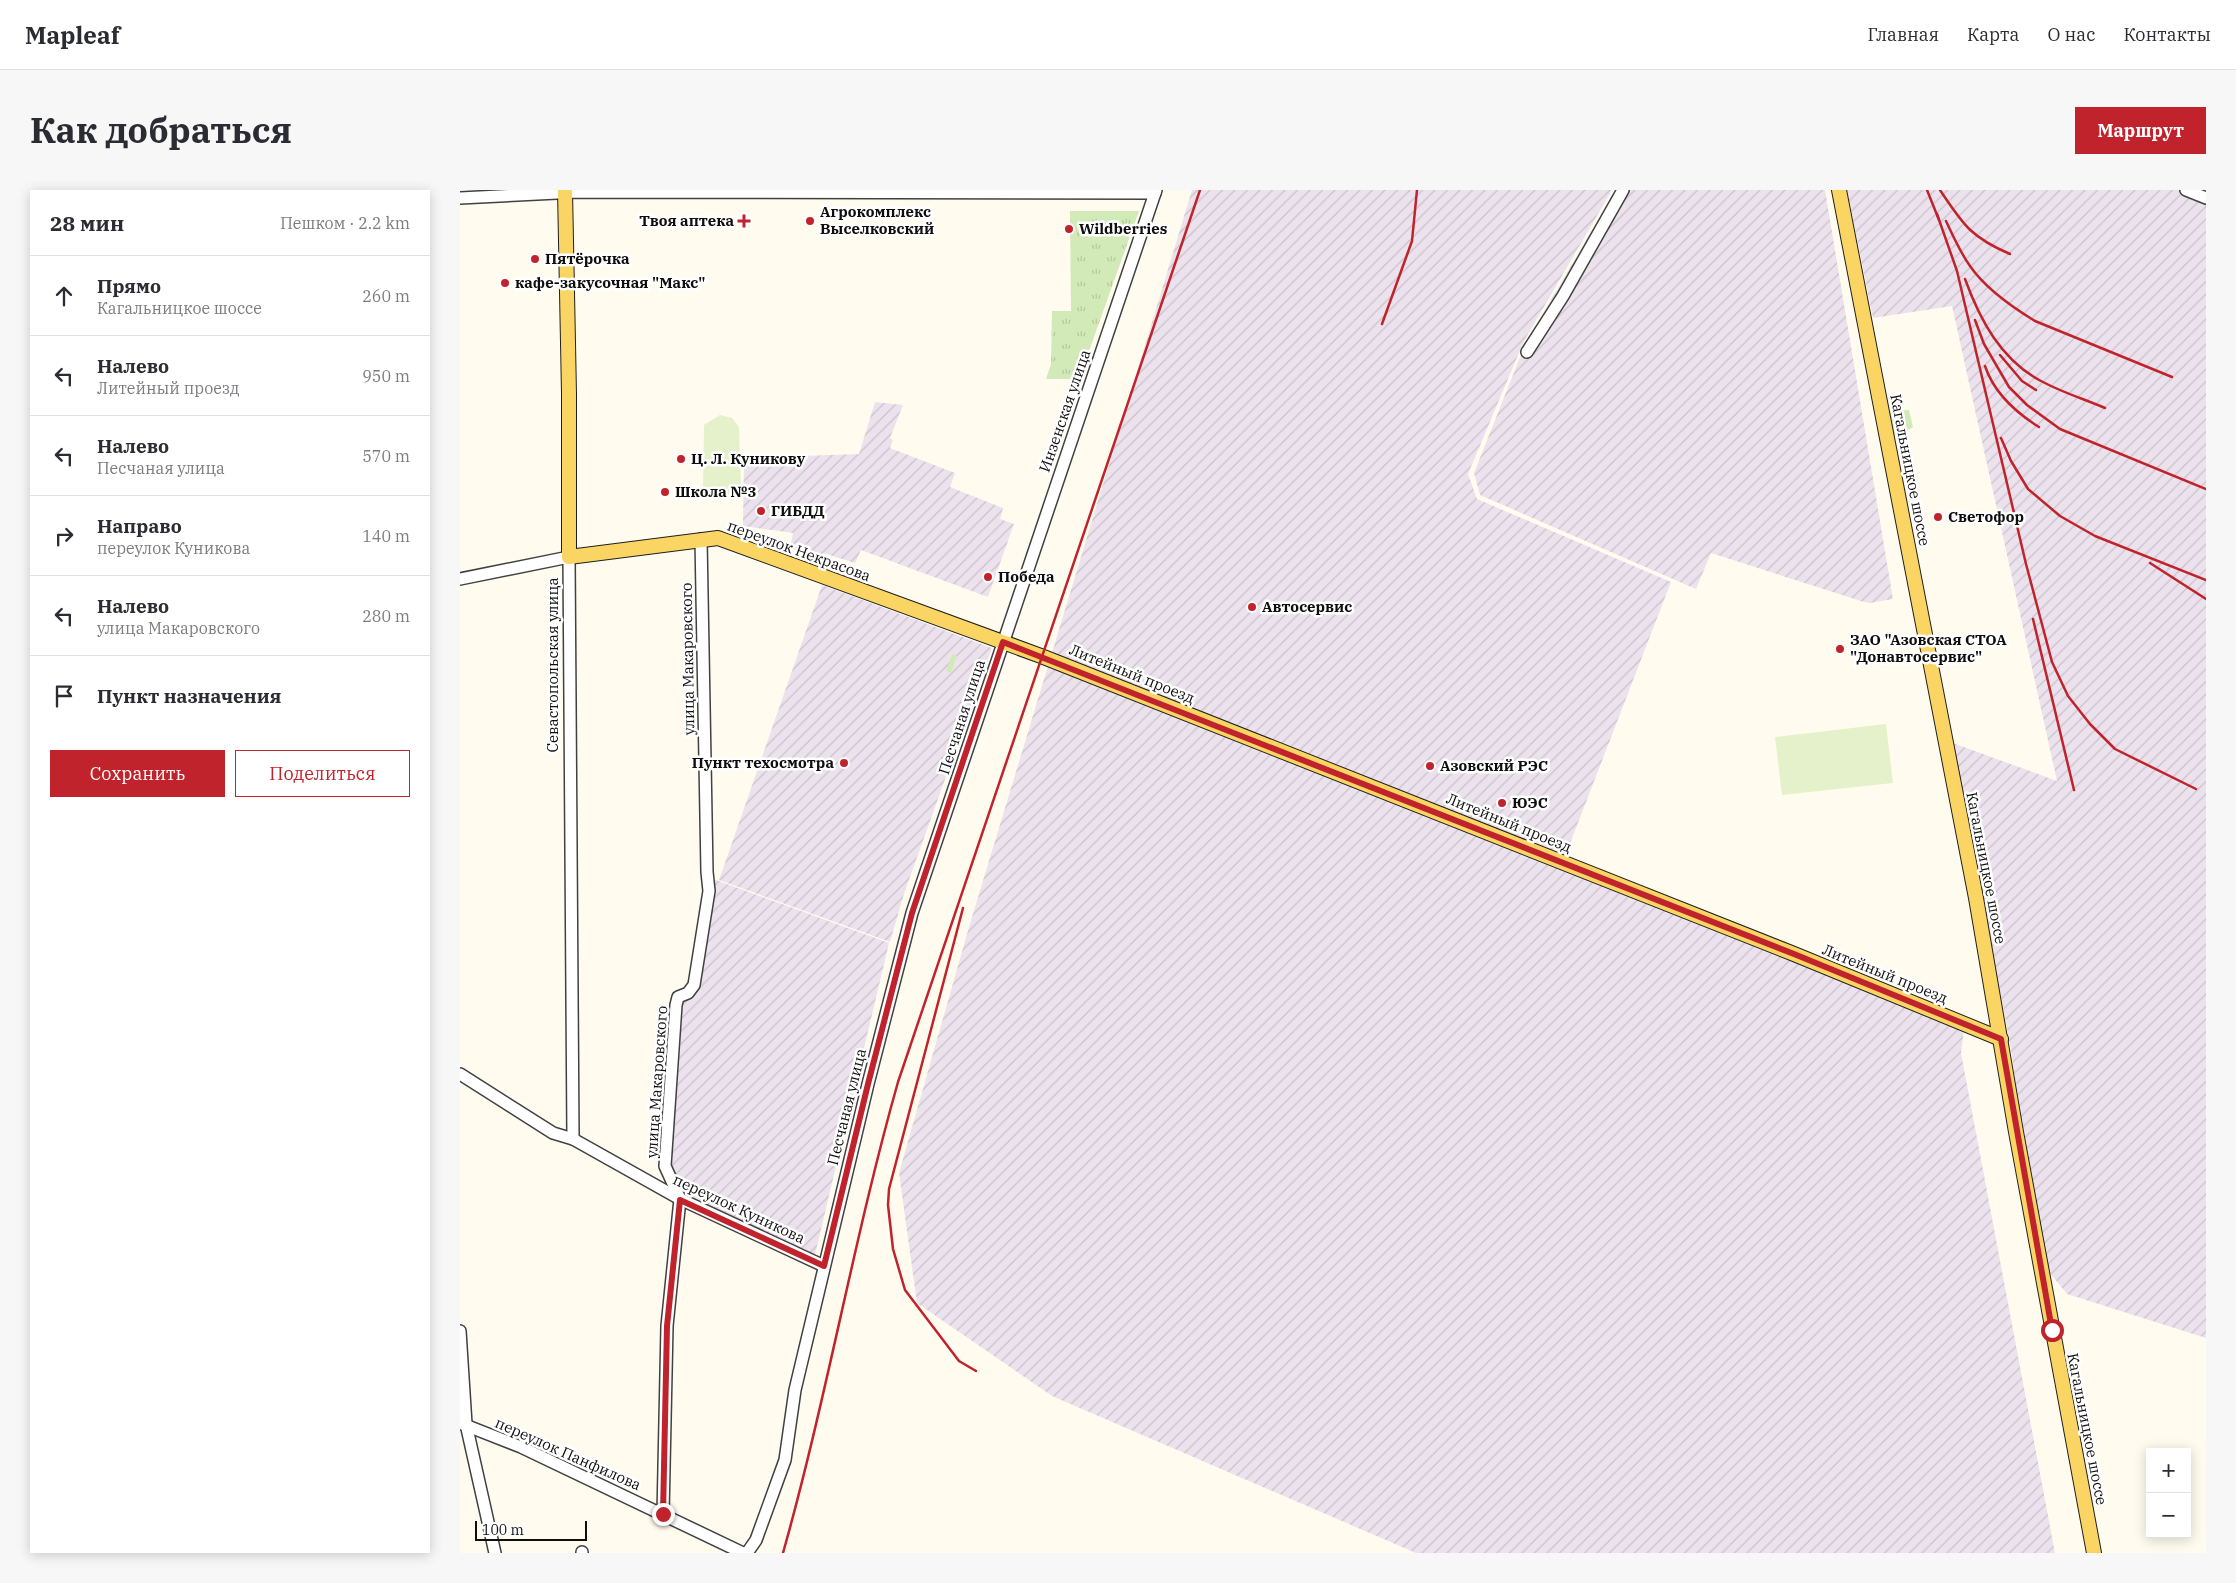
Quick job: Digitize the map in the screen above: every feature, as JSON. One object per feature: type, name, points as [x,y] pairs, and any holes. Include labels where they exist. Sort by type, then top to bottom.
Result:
[{"type":"main road","name":"Кагальницкое шоссе","points":[[1839,190],[1976,898],[2016,1132],[2094,1553]]},
{"type":"main road","name":"Севастопольская улица","points":[[565,191],[570,394],[569,557]]},
{"type":"main road","name":"переулок Некрасова","points":[[569,557],[718,538],[1003,642]]},
{"type":"main road","name":"Литейный проезд","points":[[1003,642],[1794,954],[2001,1039]]},
{"type":"street","points":[[1527,352],[1563,296],[1623,190]]},
{"type":"street","points":[[2186,190],[2206,198]]},
{"type":"street","points":[[460,198],[565,191],[1156,191]]},
{"type":"street","name":"Инзенская улица","points":[[1003,642],[1156,191]]},
{"type":"street","name":"улица Макаровского","points":[[663,1514],[667,1326],[680,1200],[665,1166],[676,1005],[678,997],[688,993],[694,986],[709,891],[707,872],[702,539]]},
{"type":"street","name":"переулок Некрасова","points":[[460,579],[569,557]]},
{"type":"street","name":"Севастопольская улица","points":[[569,557],[573,1139]]},
{"type":"street","name":"Песчаная улица","points":[[745,1553],[756,1540],[785,1460],[795,1390],[868,1084],[912,913],[1003,642]]},
{"type":"street","name":"переулок Куникова","points":[[460,1074],[553,1133],[573,1139],[680,1200],[824,1266]]},
{"type":"street","points":[[460,1331],[463,1424],[495,1553]]},
{"type":"street","name":"переулок Панфилова","points":[[463,1424],[521,1448],[745,1553]]},
{"type":"shaded area","points":[[1192,190],[1612,190],[1524,341],[1468,474],[1477,499],[1671,582],[1561,867],[1964,1029],[1961,1053],[2055,1553],[1416,1553],[1052,1396],[917,1303],[899,1173],[969,927]]},
{"type":"shaded area","points":[[1616,190],[1825,190],[1893,599],[1870,603],[1864,602],[1711,553],[1696,589],[1480,495],[1474,473],[1526,342]]},
{"type":"shaded area","points":[[1847,190],[2206,190],[2206,1338],[2067,1294],[2039,1260],[2011,1049],[1953,743],[2057,781],[1952,306],[1873,318]]},
{"type":"shaded area","points":[[875,402],[903,405],[890,438],[893,440],[890,448],[955,473],[950,487],[1003,508],[1000,519],[1014,524],[988,597],[861,550],[855,563],[823,553],[820,559],[790,548],[793,533],[743,526],[744,458],[859,454]]},
{"type":"shaded area","points":[[822,585],[992,648],[904,894],[890,942],[719,880]]},
{"type":"shaded area","points":[[713,879],[889,943],[814,1259],[681,1198],[666,1166],[682,999],[696,986]]},
{"type":"green space","points":[[1070,211],[1139,211],[1079,379],[1046,379],[1051,364],[1052,311],[1071,311]]},
{"type":"green space","points":[[1909,410],[1913,427],[1897,436],[1893,434],[1888,413],[1890,411]]},
{"type":"green space","points":[[720,415],[732,418],[739,427],[741,485],[735,496],[726,498],[710,496],[703,490],[704,425]]},
{"type":"green space","points":[[952,654],[957,656],[951,673],[946,671]]},
{"type":"green space","points":[[1886,724],[1893,783],[1782,795],[1775,737]]},
{"type":"railway","points":[[783,1553],[799,1494],[882,1140],[898,1082],[1200,190]]},
{"type":"railway","points":[[1382,324],[1412,241],[1417,190]]},
{"type":"railway","points":[[1927,190],[1939,220]]},
{"type":"railway","points":[[1940,190],[1962,221],[1976,235],[1985,242],[2010,254]]},
{"type":"railway","points":[[1937,214],[1957,271],[2026,564],[2052,662],[2068,696],[2090,724],[2115,749],[2196,789]]},
{"type":"railway","points":[[1946,221],[1963,255],[1976,274],[2017,310],[2035,321],[2172,377]]},
{"type":"railway","points":[[1965,279],[1985,324],[2014,362],[2041,381],[2105,408]]},
{"type":"railway","points":[[1975,320],[1984,344],[2009,387],[2027,405],[2060,429],[2206,489]]},
{"type":"railway","points":[[2000,355],[2022,381],[2036,390]]},
{"type":"railway","points":[[1985,366],[1994,385],[2006,401],[2039,427]]},
{"type":"railway","points":[[2001,438],[2011,461],[2028,489],[2060,516],[2095,536],[2206,580]]},
{"type":"railway","points":[[2150,563],[2206,599]]},
{"type":"railway","points":[[2033,619],[2074,790]]},
{"type":"railway","points":[[963,908],[889,1189],[888,1205],[893,1249],[905,1290],[959,1361],[976,1371]]},
{"type":"place","name":"Твоя аптека","points":[[744,221]]},
{"type":"place","name":"Агрокомплекс Выселковский","points":[[810,221]]},
{"type":"place","name":"Wildberries","points":[[1069,229]]},
{"type":"place","name":"Пятёрочка","points":[[535,259]]},
{"type":"place","name":"кафе-закусочная \"Макс\"","points":[[505,283]]},
{"type":"place","name":"Ц. Л. Куникову","points":[[681,459]]},
{"type":"place","name":"Школа №3","points":[[665,492]]},
{"type":"place","name":"ГИБДД","points":[[761,511]]},
{"type":"place","name":"Светофор","points":[[1938,517]]},
{"type":"place","name":"Победа","points":[[988,577]]},
{"type":"place","name":"Автосервис","points":[[1252,607]]},
{"type":"place","name":"ЗАО \"Азовская СТОА \"Донавтосервис\"","points":[[1840,649]]},
{"type":"place","name":"Пункт техосмотра","points":[[844,763]]},
{"type":"place","name":"Азовский РЭС","points":[[1430,766]]},
{"type":"place","name":"ЮЭС","points":[[1502,803]]},
{"type":"route","points":[[663,1514],[667,1326],[680,1200],[824,1266],[912,913],[1003,642],[1794,954],[2001,1039],[2052,1330]]}]
